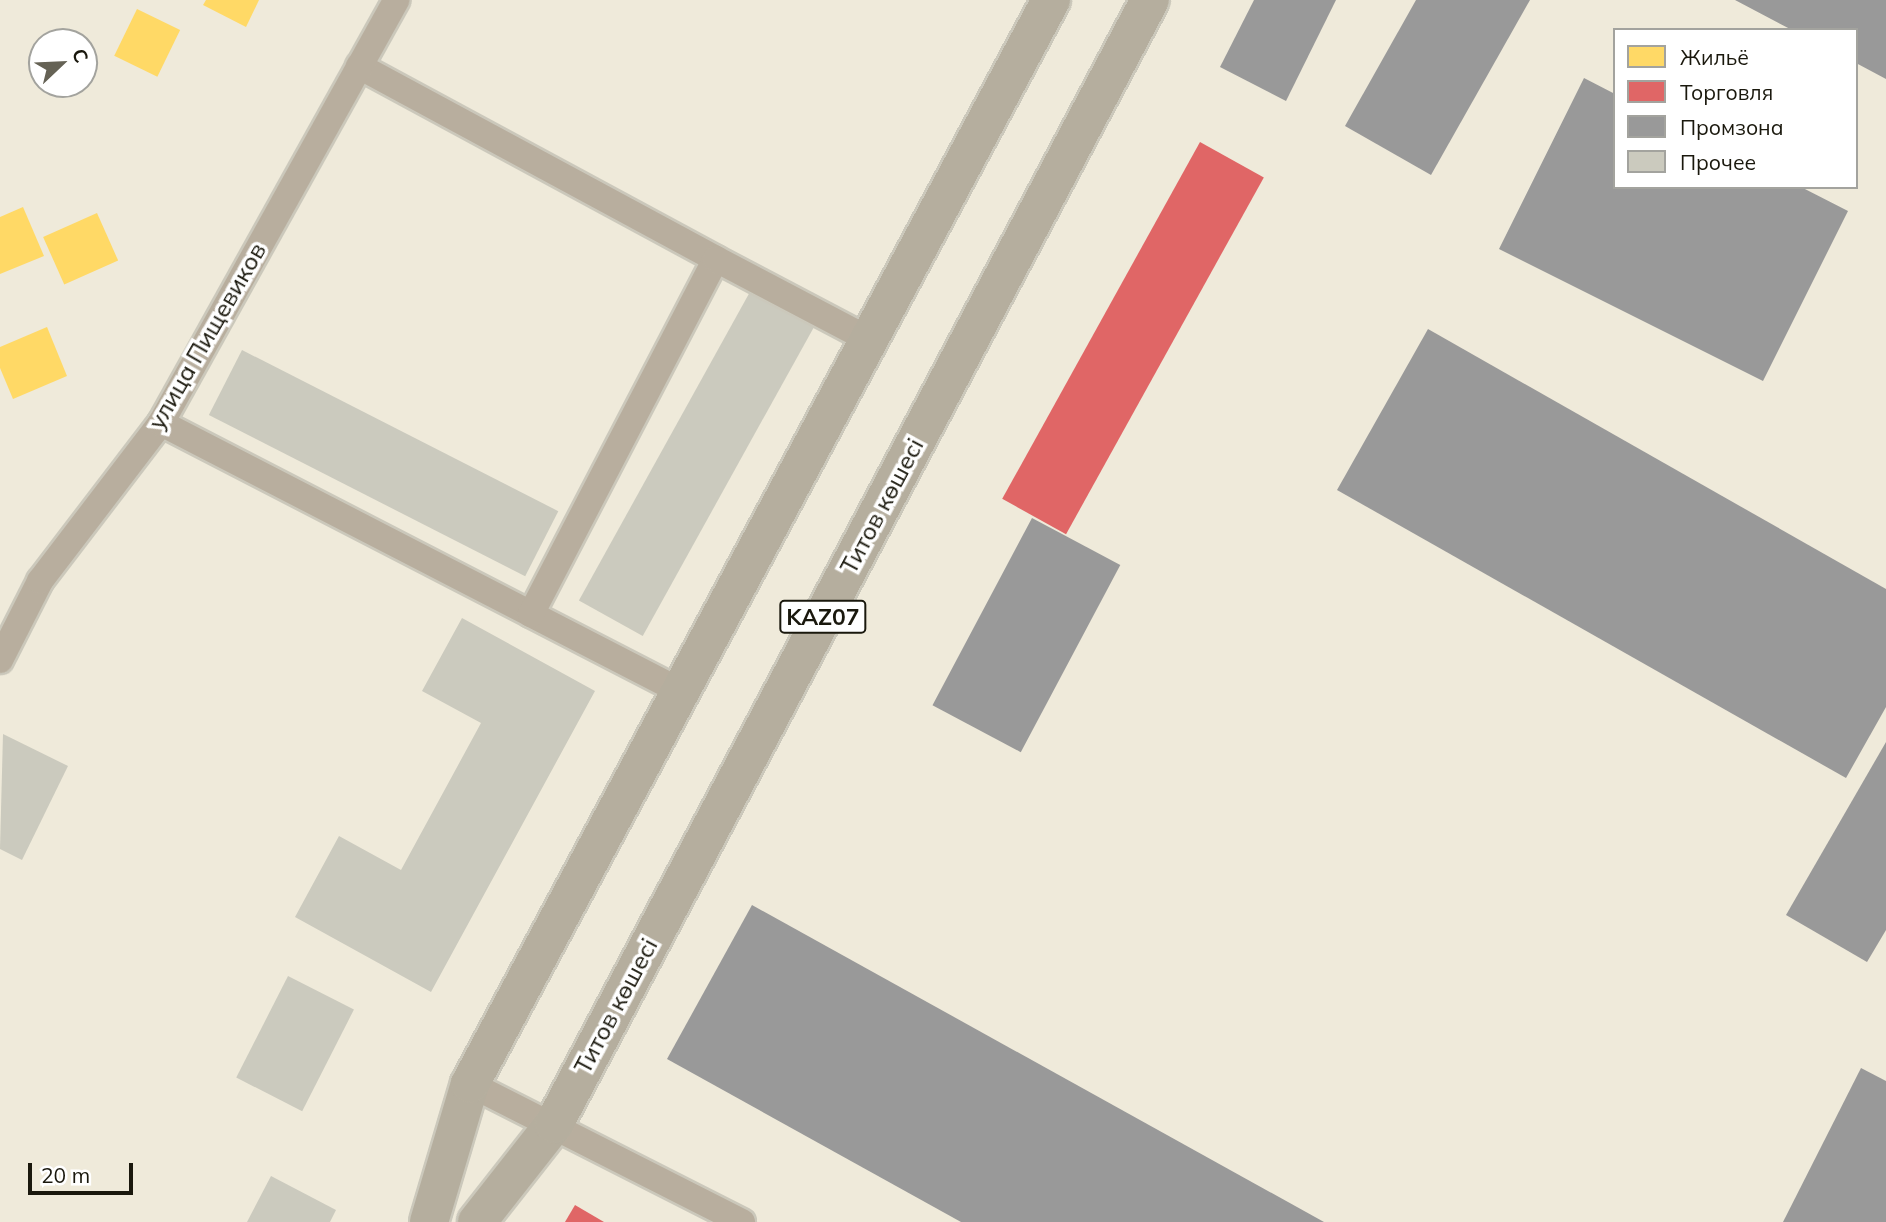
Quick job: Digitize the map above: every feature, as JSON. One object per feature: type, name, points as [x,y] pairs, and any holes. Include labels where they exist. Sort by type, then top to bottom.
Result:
[{"type":"highway","points":[[429,1222],[470,1084],[1051,0]]},
{"type":"highway","name":"Титов көшесі","points":[[477,1222],[554,1124],[1150,0]]},
{"type":"street","name":"улица Пищевиков","points":[[0,660],[40,582],[160,423],[396,0]]},
{"type":"street","points":[[359,66],[868,339]]},
{"type":"street","points":[[531,614],[716,259]]},
{"type":"street","points":[[160,423],[680,691]]},
{"type":"street","points":[[470,1084],[554,1124],[742,1222]]},
{"type":"building: Жильё","points":[[206,0],[259,0],[246,27],[203,5]]},
{"type":"building: Жильё","points":[[137,9],[180,30],[157,77],[114,56]]},
{"type":"building: Жильё","points":[[23,207],[44,256],[0,274],[0,217]]},
{"type":"building: Жильё","points":[[97,213],[118,261],[64,285],[43,237]]},
{"type":"building: Жильё","points":[[47,327],[67,376],[13,399],[0,368],[0,347]]},
{"type":"building: Торговля","points":[[1200,142],[1264,177],[1066,534],[1002,499]]},
{"type":"building: Торговля","points":[[575,1205],[604,1222],[565,1222]]},
{"type":"building: Промзона","points":[[1254,0],[1336,0],[1286,101],[1220,67]]},
{"type":"building: Промзона","points":[[1416,0],[1530,0],[1431,175],[1345,126]]},
{"type":"building: Промзона","points":[[1735,0],[1886,0],[1886,79],[1858,64],[1858,28],[1788,28]]},
{"type":"building: Промзона","points":[[1584,78],[1613,93],[1613,189],[1805,189],[1848,211],[1763,381],[1499,249]]},
{"type":"building: Промзона","points":[[1428,329],[1886,589],[1886,707],[1846,778],[1337,490]]},
{"type":"building: Промзона","points":[[1032,518],[1120,565],[1021,752],[932,705]]},
{"type":"building: Промзона","points":[[1886,742],[1886,930],[1867,962],[1786,915]]},
{"type":"building: Промзона","points":[[752,905],[1324,1222],[961,1222],[667,1059]]},
{"type":"building: Промзона","points":[[1861,1068],[1886,1081],[1886,1222],[1783,1222]]},
{"type":"building: Прочее","points":[[751,290],[815,325],[643,636],[579,600]]},
{"type":"building: Прочее","points":[[242,350],[558,511],[525,576],[209,415]]},
{"type":"building: Прочее","points":[[462,618],[595,691],[431,992],[295,917],[339,836],[401,870],[481,723],[422,691]]},
{"type":"building: Прочее","points":[[3,734],[68,766],[22,860],[0,849]]},
{"type":"building: Прочее","points":[[288,976],[354,1010],[302,1111],[236,1078]]},
{"type":"building: Прочее","points":[[271,1176],[336,1210],[330,1222],[247,1222]]}]
